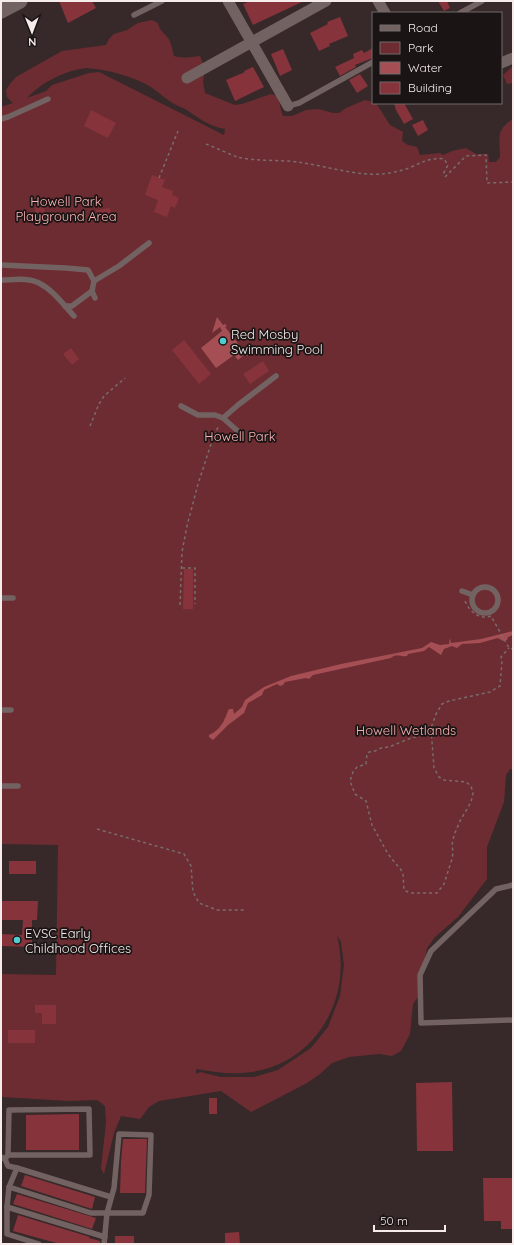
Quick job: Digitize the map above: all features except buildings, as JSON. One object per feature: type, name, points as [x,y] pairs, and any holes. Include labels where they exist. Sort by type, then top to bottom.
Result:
[{"type":"main road","points":[[1,11],[20,1]]},
{"type":"street","points":[[228,1],[288,106]]},
{"type":"street","points":[[187,78],[326,1]]},
{"type":"street","points":[[378,1],[384,12]]},
{"type":"street","points":[[502,63],[513,58]]},
{"type":"lane","points":[[134,15],[162,1]]},
{"type":"lane","points":[[462,12],[482,1]]},
{"type":"lane","points":[[288,106],[299,103],[372,63]]},
{"type":"lane","points":[[1,119],[48,99]]},
{"type":"lane","points":[[94,281],[119,266],[149,243]]},
{"type":"lane","points":[[1,265],[88,270],[94,281],[92,291],[95,298]]},
{"type":"lane","points":[[1,280],[25,280],[38,282],[56,296],[74,316]]},
{"type":"lane","points":[[65,306],[72,306],[92,291]]},
{"type":"lane","points":[[223,418],[276,376]]},
{"type":"lane","points":[[181,406],[198,415],[215,415],[223,418],[241,434]]},
{"type":"lane","points":[[487,587],[495,591],[498,598],[498,602],[493,610],[486,612],[478,610],[473,603],[473,595],[479,588],[487,587]]},
{"type":"lane","points":[[462,591],[473,595]]},
{"type":"lane","points":[[1,598],[13,598]]},
{"type":"lane","points":[[1,710],[11,710]]},
{"type":"lane","points":[[1,786],[18,786]]},
{"type":"lane","points":[[513,885],[496,889],[436,946],[431,951],[420,975],[421,1023],[513,1020]]},
{"type":"lane","points":[[5,1157],[90,1156],[89,1109],[9,1110],[5,1157],[8,1166],[111,1197]]},
{"type":"lane","points":[[9,1186],[92,1213],[108,1214],[143,1213],[149,1195],[152,1135],[119,1134],[114,1188],[111,1197],[108,1214],[104,1244]]},
{"type":"lane","points":[[16,1168],[9,1186],[7,1234],[39,1244]]},
{"type":"lane","points":[[7,1207],[105,1237]]},
{"type":"path","points":[[159,178],[178,131]]},
{"type":"path","points":[[206,144],[238,157],[289,161],[322,166],[346,172],[373,174],[400,171],[428,159],[437,158],[444,159],[448,165],[442,176]]},
{"type":"path","points":[[445,177],[466,156],[486,155],[487,183],[513,182]]},
{"type":"path","points":[[90,426],[104,396],[125,378]]},
{"type":"path","points":[[180,605],[182,552],[187,526],[198,484],[212,441],[223,418]]},
{"type":"path","points":[[181,568],[196,568],[195,604]]},
{"type":"path","points":[[473,603],[465,601],[468,608],[478,616],[491,616],[509,648],[513,649]]},
{"type":"path","points":[[431,728],[427,728],[418,734],[417,737],[389,747],[381,748],[375,752],[369,752],[367,754],[366,764],[357,767],[353,772],[350,781],[355,794],[366,801],[372,825],[388,854],[404,874],[404,890],[410,893],[437,893],[444,884],[452,860],[454,835],[471,802],[473,793],[471,786],[466,782],[444,780],[434,768],[431,728],[436,714],[442,704],[490,692],[500,686],[501,657],[509,648]]},
{"type":"path","points":[[97,829],[184,854],[191,866],[193,892],[199,903],[217,910],[245,910]]},
{"type":"green space","points":[[152,20],[158,23],[160,30],[170,41],[174,56],[184,58],[200,56],[205,68],[203,82],[205,93],[235,105],[271,94],[277,96],[283,116],[292,116],[306,110],[318,109],[339,113],[346,108],[365,100],[372,102],[372,104],[377,104],[390,125],[403,132],[402,141],[408,145],[417,147],[420,155],[440,153],[443,155],[452,151],[466,148],[476,154],[488,154],[489,162],[496,162],[500,157],[499,139],[501,131],[507,123],[513,119],[513,769],[510,769],[506,775],[504,802],[487,847],[487,879],[458,917],[435,937],[427,948],[420,994],[413,1004],[410,1034],[401,1051],[392,1056],[379,1054],[349,1057],[332,1063],[307,1083],[251,1112],[221,1091],[159,1101],[149,1107],[140,1119],[121,1116],[114,1133],[104,1174],[101,1168],[106,1123],[105,1106],[97,1100],[69,1101],[2,1097],[1,1094],[1,974],[56,975],[58,845],[1,844],[1,107],[13,103],[7,97],[6,90],[16,77],[62,51],[106,45],[114,34],[127,30],[138,23]],"holes":[[[87,68],[104,70],[144,83],[174,104],[214,126],[225,129],[224,135],[99,72],[89,73],[52,85],[46,91],[27,98],[47,82],[71,71]],[[337,936],[341,942],[344,965],[340,996],[328,1027],[311,1048],[278,1070],[254,1077],[221,1077],[200,1072],[196,1074],[196,1069],[237,1073],[251,1072],[274,1066],[294,1056],[311,1041],[324,1024],[334,1004],[339,982],[341,959]]]},
{"type":"green space","points":[[512,67],[513,83],[507,84],[503,75]]},
{"type":"water","name":"Red Mosby Swimming Pool","points":[[217,317],[223,325],[225,324],[227,326],[225,327],[248,356],[245,354],[238,360],[234,355],[216,368],[201,348],[222,331],[220,327],[212,333]]},
{"type":"water","points":[[513,631],[513,635],[508,637],[507,640],[503,641],[498,638],[480,643],[462,644],[457,648],[452,646],[444,649],[441,655],[429,647],[424,651],[408,654],[407,656],[397,655],[391,658],[313,675],[309,679],[306,678],[285,682],[280,686],[277,684],[264,690],[262,695],[248,703],[244,713],[228,725],[213,740],[209,737],[209,735],[224,721],[229,709],[233,709],[234,714],[242,707],[245,700],[264,687],[291,676],[341,664],[422,648],[431,642],[440,645],[449,644],[450,638],[451,643],[481,639]]},
{"type":"place","name":"Red Mosby Swimming Pool","points":[[223,341]]},
{"type":"place","name":"EVSC Early Childhood Offices","points":[[17,940]]},
{"type":"park label","name":"Howell Park Playground Area","points":[[66,208]]},
{"type":"park label","name":"Howell Park","points":[[240,436]]},
{"type":"park label","name":"Howell Wetlands","points":[[406,730]]}]
